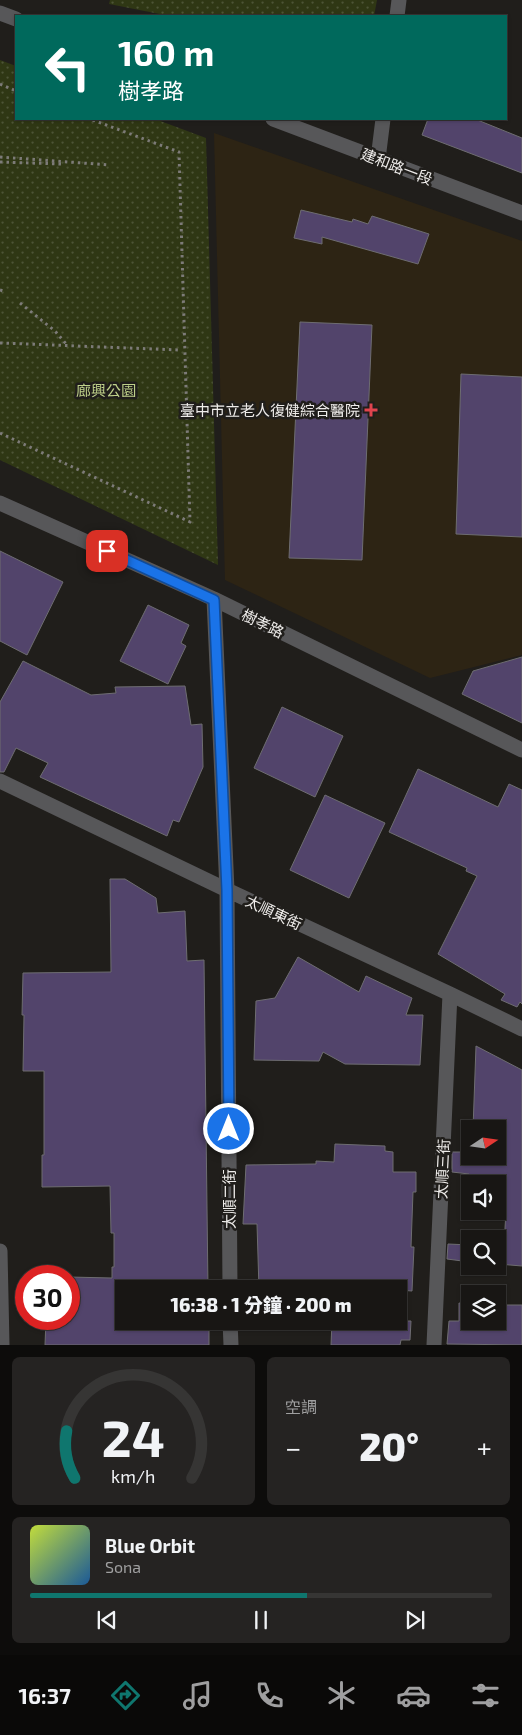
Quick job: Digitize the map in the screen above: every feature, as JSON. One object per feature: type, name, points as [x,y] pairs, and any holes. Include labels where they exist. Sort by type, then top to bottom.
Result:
[{"type":"street","points":[[397,15],[399,0]]},
{"type":"street","points":[[0,13],[15,19]]},
{"type":"street","name":"建和路一段","points":[[276,120],[522,213]]},
{"type":"street","points":[[378,160],[384,120]]},
{"type":"street","name":"樹孝路","points":[[0,503],[214,600],[522,750]]},
{"type":"street","name":"太順二街","points":[[214,600],[227,890],[230,1280]]},
{"type":"street","name":"太順東街","points":[[0,781],[522,1029]]},
{"type":"street","name":"太順三街","points":[[434,1345],[450,994]]},
{"type":"street","points":[[0,1251],[2,1345]]},
{"type":"street","points":[[230,1330],[231,1345]]},
{"type":"path","points":[[0,84],[15,90]]},
{"type":"path","points":[[0,433],[190,522],[179,152],[93,120]]},
{"type":"path","points":[[0,157],[110,165],[0,162]]},
{"type":"path","points":[[20,303],[55,331],[67,346]]},
{"type":"path","points":[[0,343],[180,350]]},
{"type":"shaded area","name":"臺中市立老人復健綜合醫院","points":[[214,133],[522,241],[522,655],[430,678],[225,580]]},
{"type":"green space","points":[[110,0],[377,0],[374,15],[165,15],[109,4]]},
{"type":"green space","name":"廊興公園","points":[[0,60],[15,66],[15,120],[158,120],[206,138],[218,565],[0,460]]},
{"type":"building","points":[[428,120],[477,120],[522,138],[522,173],[422,135]]},
{"type":"building","points":[[301,210],[352,222],[353,219],[368,224],[372,216],[429,234],[418,264],[322,237],[322,244],[294,238]]},
{"type":"building","points":[[300,322],[372,325],[362,560],[289,558]]},
{"type":"building","points":[[461,374],[522,377],[522,537],[456,534]]},
{"type":"building","points":[[0,551],[63,582],[27,655],[0,641]]},
{"type":"building","points":[[148,605],[189,625],[181,643],[186,646],[168,684],[120,661]]},
{"type":"building","points":[[522,657],[522,723],[462,694],[473,671]]},
{"type":"building","points":[[23,661],[91,695],[116,693],[115,687],[185,686],[191,725],[202,724],[203,767],[179,822],[173,820],[167,836],[40,777],[48,763],[16,748],[4,772],[0,772],[0,702]]},
{"type":"building","points":[[282,707],[343,736],[315,797],[254,768]]},
{"type":"building","points":[[418,769],[498,807],[509,784],[522,790],[522,1004],[520,1002],[517,1007],[501,1000],[505,994],[438,954],[477,876],[466,871],[467,868],[389,832]]},
{"type":"building","points":[[325,795],[385,823],[349,898],[290,870]]},
{"type":"building","points":[[110,879],[125,879],[156,898],[158,913],[185,911],[187,961],[204,960],[208,1280],[115,1280],[115,1330],[209,1330],[209,1345],[45,1345],[46,1330],[80,1330],[80,1277],[112,1278],[112,1267],[114,1267],[114,1233],[111,1233],[110,1186],[42,1187],[44,1071],[23,1071],[23,973],[111,972]]},
{"type":"building","points":[[298,957],[359,992],[366,976],[412,998],[406,1015],[423,1015],[420,1065],[345,1064],[323,1052],[319,1061],[254,1060],[256,1001],[275,998]]},
{"type":"building","points":[[476,1046],[522,1070],[522,1266],[506,1265],[506,1175],[469,1175],[452,1172],[452,1152],[461,1152],[461,1165],[506,1165],[506,1120],[473,1120]]},
{"type":"building","points":[[335,1144],[385,1146],[385,1151],[393,1152],[393,1172],[416,1172],[416,1192],[413,1192],[411,1247],[414,1247],[412,1291],[407,1291],[407,1280],[259,1280],[257,1224],[243,1224],[246,1165],[316,1164],[316,1161],[334,1162]]},
{"type":"building","points":[[448,1244],[461,1245],[461,1261],[447,1259]]},
{"type":"building","points":[[459,1303],[461,1303],[461,1330],[506,1330],[506,1305],[522,1305],[522,1345],[447,1344],[449,1321],[459,1321]]},
{"type":"building","points":[[407,1321],[411,1321],[410,1340],[401,1340],[400,1345],[331,1345],[332,1330],[407,1330]]},
{"type":"place","name":"臺中市立老人復健綜合醫院","points":[[371,410]]},
{"type":"route","points":[[107,551],[214,600],[227,890],[229,1129]]}]
